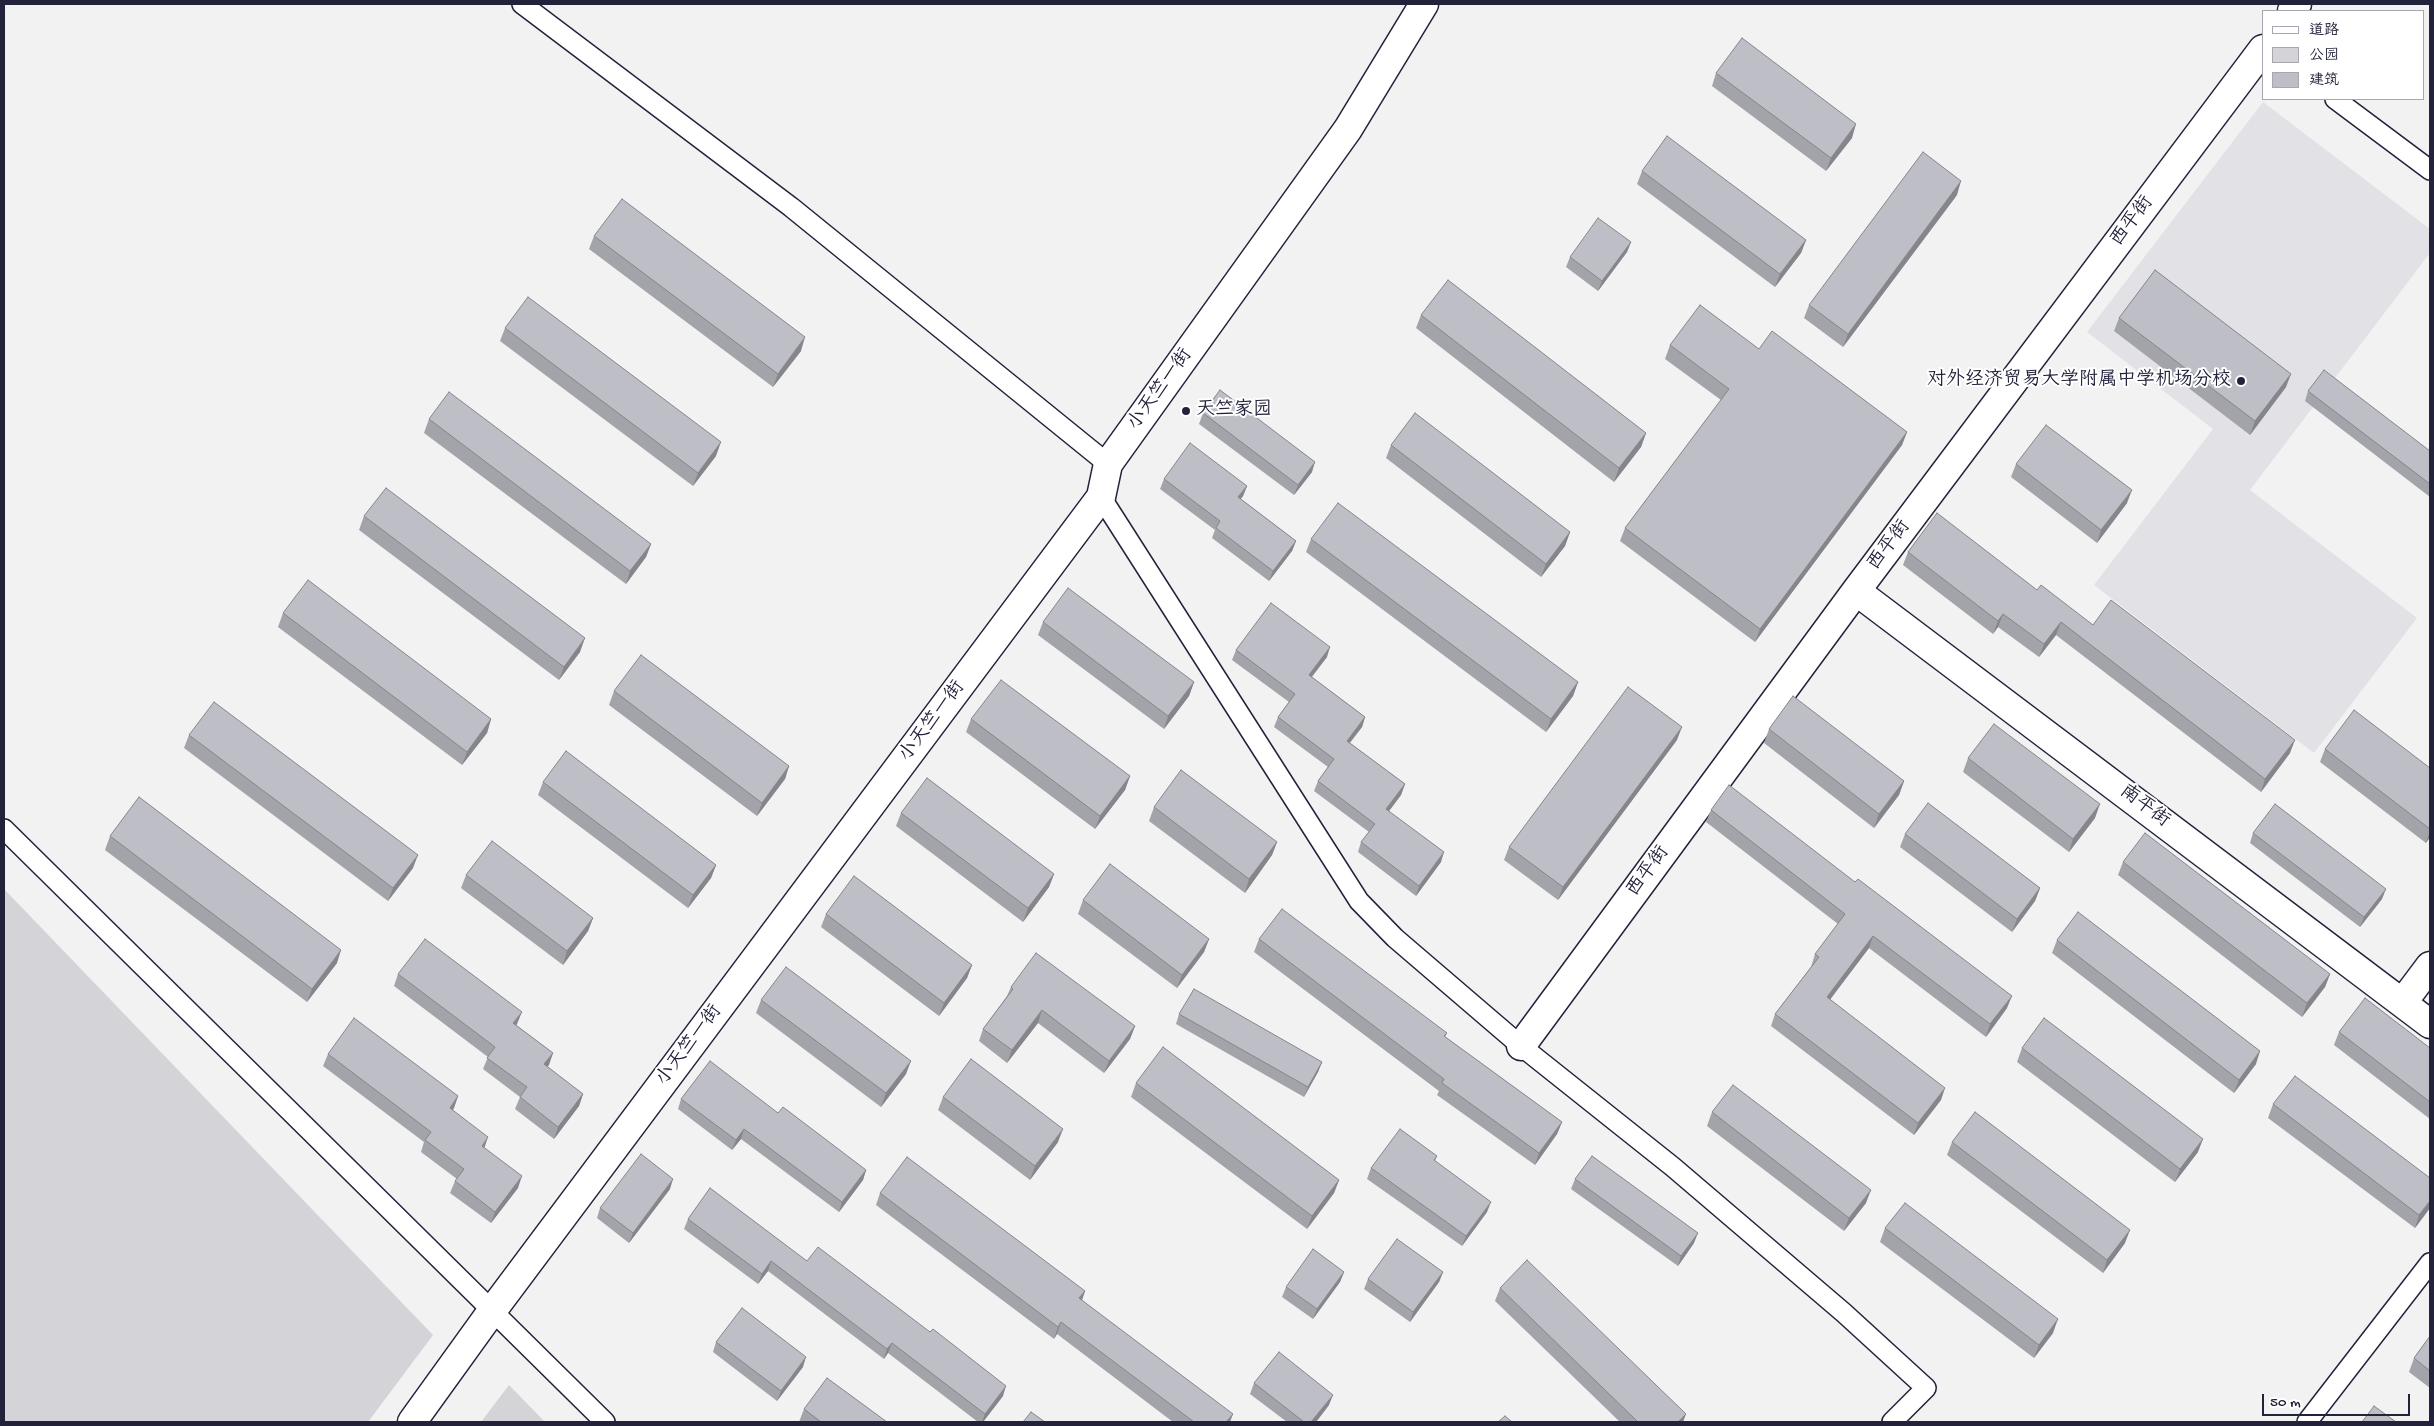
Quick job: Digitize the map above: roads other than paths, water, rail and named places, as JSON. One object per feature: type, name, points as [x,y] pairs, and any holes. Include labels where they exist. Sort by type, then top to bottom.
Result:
[{"type":"street","points":[[522,4],[791,206],[1108,464]]},
{"type":"street","name":"小天竺一街","points":[[412,1422],[492,1311],[1101,496],[1108,464],[1348,129],[1424,4]]},
{"type":"street","name":"西平街","points":[[1521,1046],[1856,591],[2262,50]]},
{"type":"street","points":[[2336,100],[2430,170]]},
{"type":"street","points":[[1101,496],[1359,901],[1395,938],[1521,1046],[1673,1167],[1844,1313],[1926,1388],[1892,1422]]},
{"type":"street","name":"南平街","points":[[1856,591],[2430,1024]]},
{"type":"street","points":[[4,829],[605,1422]]},
{"type":"street","points":[[2403,1002],[2430,966]]},
{"type":"street","points":[[2307,1422],[2430,1263]]},
{"type":"place","name":"对外经济贸易大学附属中学机场分校","points":[[2241,381]]},
{"type":"place","name":"天竺家园","points":[[1186,411]]}]
